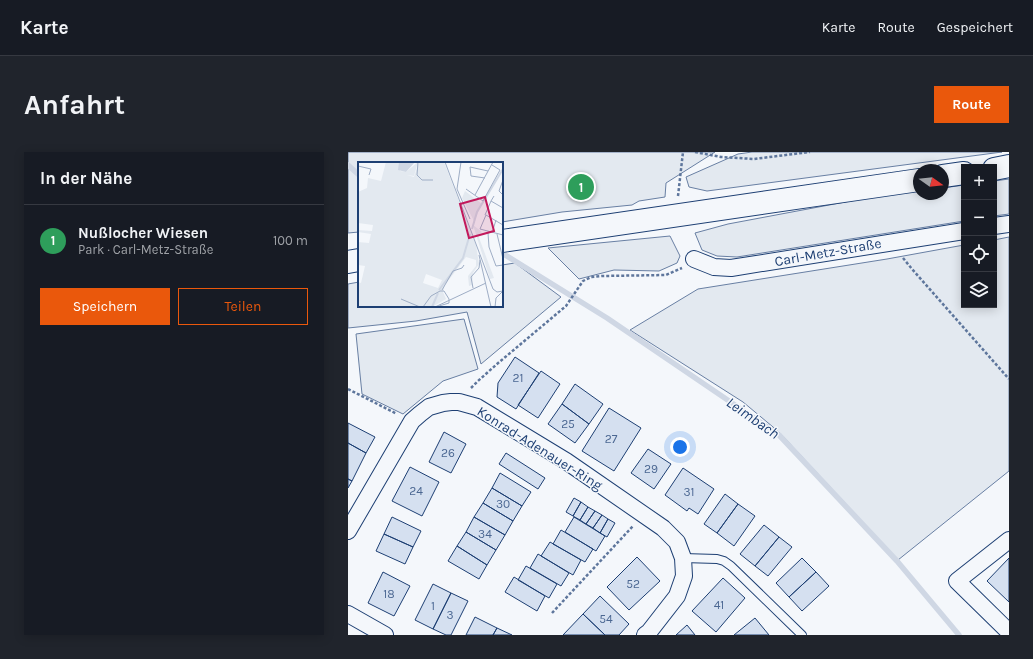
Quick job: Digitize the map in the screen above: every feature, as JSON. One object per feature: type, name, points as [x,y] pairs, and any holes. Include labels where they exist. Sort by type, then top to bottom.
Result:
[{"type":"highway","points":[[997,168],[1009,166]]},
{"type":"highway","points":[[949,175],[961,173]]},
{"type":"highway","points":[[509,240],[913,181]]},
{"type":"highway","points":[[348,257],[358,258]]},
{"type":"highway","points":[[348,262],[358,258]]},
{"type":"street","points":[[997,226],[1009,224]]},
{"type":"street","name":"Carl-Metz-Straße","points":[[694,259],[714,267],[731,268],[961,230]]},
{"type":"street","name":"Konrad-Adenauer-Ring","points":[[348,530],[412,421],[428,407],[443,403],[459,402],[477,407],[566,461],[644,514],[663,528],[677,542],[683,558],[684,576],[677,596],[646,635]]},
{"type":"street","points":[[1009,540],[957,581],[1009,632]]},
{"type":"street","points":[[348,614],[385,635]]},
{"type":"lane","points":[[683,558],[717,559],[724,561],[802,635]]},
{"type":"path","points":[[677,198],[683,152]]},
{"type":"path","points":[[695,152],[721,157],[754,159],[810,152]]},
{"type":"path","points":[[890,242],[1009,379]]},
{"type":"path","points":[[484,376],[566,306],[583,280],[591,277],[602,276],[666,275],[679,270],[694,259]]},
{"type":"path","points":[[348,389],[412,421]]},
{"type":"path","points":[[552,613],[644,514]]},
{"type":"shaded area","points":[[348,152],[715,152],[666,183],[665,197],[639,201],[632,205],[562,212],[503,222],[503,162],[358,162],[358,232],[348,233]]},
{"type":"shaded area","points":[[752,152],[1002,152],[707,191],[689,187],[686,177],[738,154]]},
{"type":"shaded area","points":[[1009,179],[1009,214],[997,216],[997,181]]},
{"type":"shaded area","points":[[961,185],[961,221],[737,257],[717,256],[702,250],[695,233],[728,224],[877,196],[913,192],[913,200],[949,200],[949,187]]},
{"type":"shaded area","points":[[670,236],[680,256],[677,263],[659,271],[614,270],[579,279],[548,248]]},
{"type":"shaded area","points":[[1009,237],[1009,471],[898,560],[779,432],[743,402],[630,330],[698,289],[887,259],[961,246],[961,308],[997,308],[997,239]]},
{"type":"shaded area","points":[[515,263],[561,297],[481,364],[467,312],[416,321],[348,328],[348,284],[358,282],[358,307],[503,307],[503,265]]},
{"type":"shaded area","points":[[464,319],[478,369],[443,381],[403,414],[362,394],[356,334]]},
{"type":"building","points":[[515,357],[539,373],[516,409],[497,397],[498,383]]},
{"type":"building","points":[[541,371],[560,384],[538,418],[518,405]]},
{"type":"building","points":[[575,384],[603,404],[589,424],[562,404]]},
{"type":"building","points":[[562,404],[589,424],[575,443],[548,424]]},
{"type":"building","points":[[609,408],[641,428],[614,471],[582,451]]},
{"type":"building","points":[[348,423],[375,437],[366,453],[348,443]]},
{"type":"building","points":[[444,432],[466,444],[451,473],[429,462]]},
{"type":"building","points":[[348,443],[366,453],[352,481],[348,479]]},
{"type":"building","points":[[648,449],[671,464],[654,489],[631,473]]},
{"type":"building","points":[[506,453],[545,478],[538,489],[499,464]]},
{"type":"building","points":[[410,467],[439,482],[422,516],[392,501]]},
{"type":"building","points":[[683,468],[714,489],[698,514],[689,508],[687,511],[665,495]]},
{"type":"building","points":[[500,473],[531,492],[522,506],[492,488]]},
{"type":"building","points":[[348,479],[352,481],[348,488]]},
{"type":"building","points":[[492,488],[522,506],[513,521],[483,503]]},
{"type":"building","points":[[725,494],[738,504],[717,533],[704,524]]},
{"type":"building","points":[[574,498],[581,502],[573,516],[566,512]]},
{"type":"building","points":[[581,502],[588,507],[580,520],[573,516]]},
{"type":"building","points":[[483,503],[513,521],[505,535],[474,517]]},
{"type":"building","points":[[738,504],[755,516],[734,546],[717,533]]},
{"type":"building","points":[[588,507],[595,511],[586,524],[580,520]]},
{"type":"building","points":[[595,511],[602,515],[593,528],[586,524]]},
{"type":"building","points":[[602,515],[608,519],[600,533],[593,528]]},
{"type":"building","points":[[392,517],[421,531],[413,547],[384,534]]},
{"type":"building","points":[[474,517],[505,535],[496,550],[466,532]]},
{"type":"building","points":[[574,517],[605,536],[596,551],[565,532]]},
{"type":"building","points":[[608,519],[615,523],[607,537],[600,533]]},
{"type":"building","points":[[764,525],[779,537],[755,566],[740,554]]},
{"type":"building","points":[[561,530],[593,549],[585,562],[553,544]]},
{"type":"building","points":[[466,532],[496,550],[487,565],[457,546]]},
{"type":"building","points":[[384,534],[413,547],[405,564],[376,551]]},
{"type":"building","points":[[779,537],[792,547],[768,576],[755,566]]},
{"type":"building","points":[[550,542],[581,560],[573,575],[541,556]]},
{"type":"building","points":[[457,546],[487,565],[479,579],[448,561]]},
{"type":"building","points":[[538,554],[569,573],[561,586],[530,568]]},
{"type":"building","points":[[637,557],[660,581],[629,610],[607,587]]},
{"type":"building","points":[[802,558],[816,572],[789,597],[776,583]]},
{"type":"building","points":[[1009,558],[1009,602],[987,581]]},
{"type":"building","points":[[526,566],[557,584],[549,598],[518,580]]},
{"type":"building","points":[[383,572],[410,586],[394,616],[368,603]]},
{"type":"building","points":[[816,572],[829,586],[802,611],[789,597]]},
{"type":"building","points":[[514,577],[545,596],[537,611],[505,592]]},
{"type":"building","points":[[723,578],[745,598],[716,632],[692,611]]},
{"type":"building","points":[[433,584],[451,593],[433,629],[415,620]]},
{"type":"building","points":[[451,593],[468,601],[451,635],[446,635],[433,629]]},
{"type":"building","points":[[600,596],[629,624],[619,635],[605,635],[583,614]]},
{"type":"building","points":[[583,614],[605,635],[563,635]]},
{"type":"building","points":[[475,617],[497,628],[493,635],[466,635]]},
{"type":"building","points":[[755,618],[769,635],[734,635]]},
{"type":"building","points":[[687,625],[695,635],[676,635]]},
{"type":"building","points":[[497,628],[512,635],[493,635]]},
{"type":"waterway","name":"Leimbach","points":[[348,165],[358,174]]},
{"type":"waterway","name":"Leimbach","points":[[503,254],[607,318],[779,435],[897,561],[959,635]]},
{"type":"place","name":"Nußlocher Wiesen","points":[[581,187]]}]
